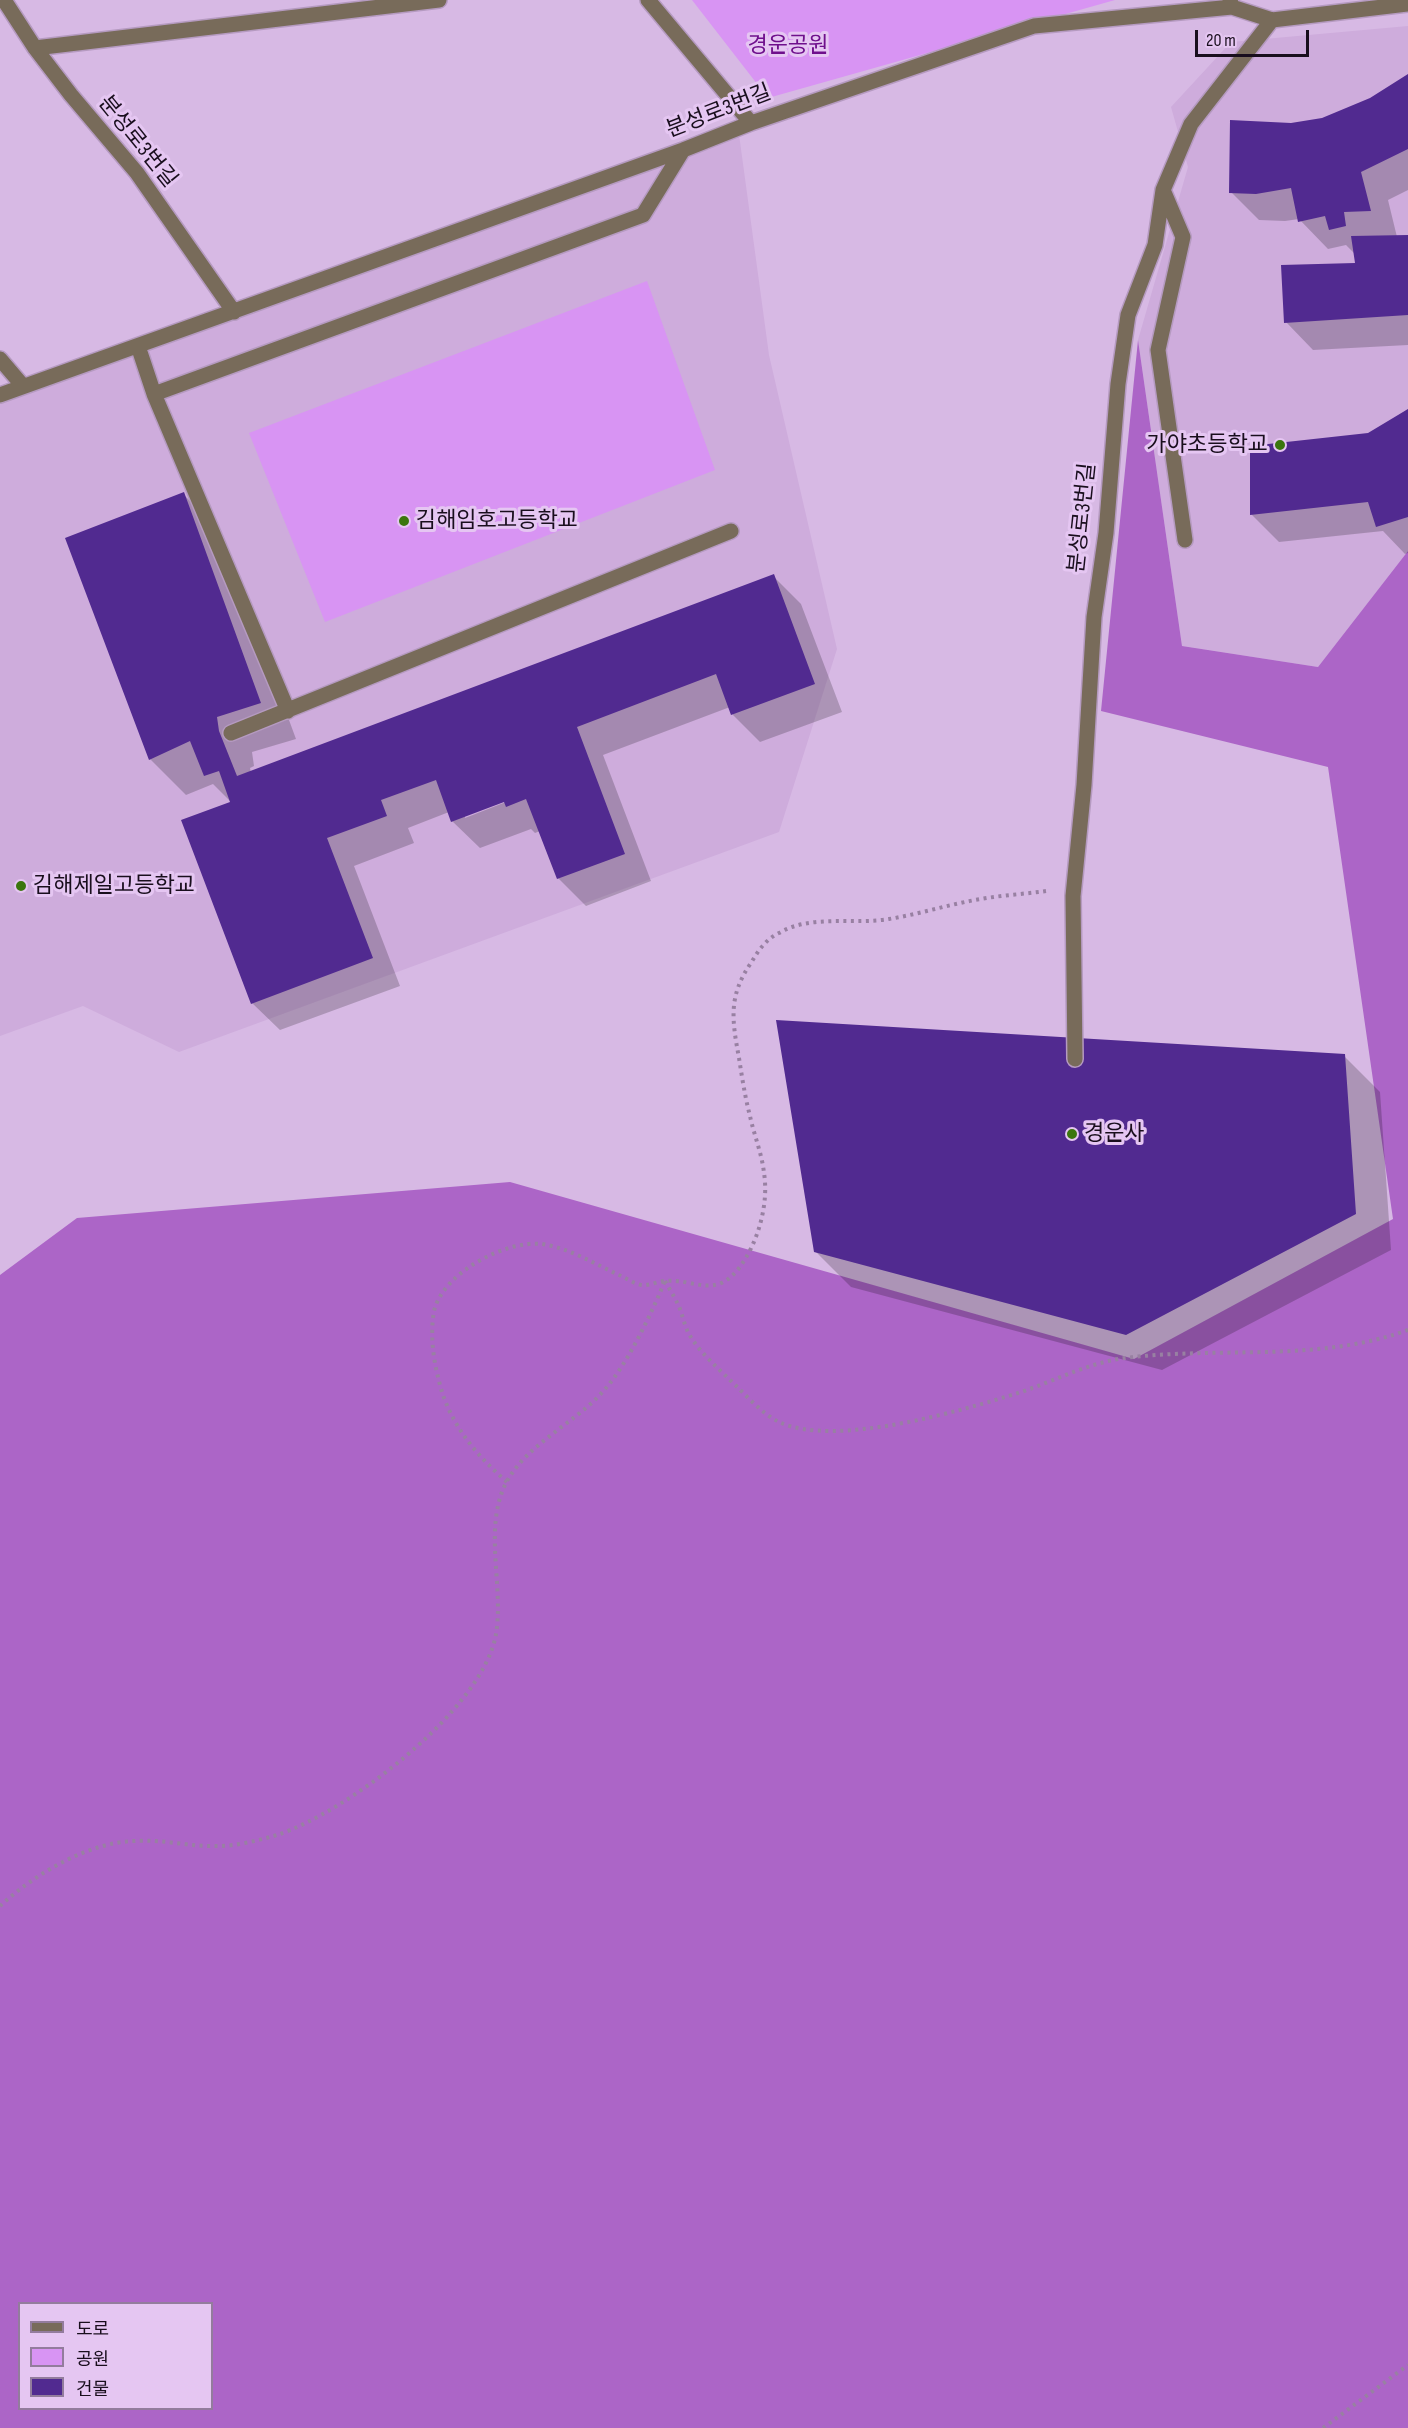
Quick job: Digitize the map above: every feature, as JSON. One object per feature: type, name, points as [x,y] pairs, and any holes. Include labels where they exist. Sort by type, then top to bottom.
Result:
[{"type":"street","name":"분성로3번길","points":[[4,0],[35,48],[71,95],[137,173],[234,312]]},
{"type":"street","points":[[35,48],[438,0]]},
{"type":"street","points":[[648,0],[751,123]]},
{"type":"street","name":"분성로3번길","points":[[0,395],[683,150],[751,123],[1034,26],[1231,3],[1272,20],[1408,4]]},
{"type":"street","name":"분성로3번길","points":[[1075,1059],[1074,888],[1084,784],[1094,616],[1106,533],[1118,384],[1128,315],[1155,245],[1163,190],[1191,124],[1272,20]]},
{"type":"street","points":[[154,394],[643,215],[683,150]]},
{"type":"street","points":[[1163,190],[1183,237],[1158,350],[1185,540]]},
{"type":"street","points":[[138,346],[154,394],[288,711]]},
{"type":"street","points":[[0,359],[23,386]]},
{"type":"street","points":[[231,733],[731,531]]},
{"type":"path","points":[[507,1482],[484,1462],[466,1440],[451,1416],[441,1391],[432,1337],[435,1308],[446,1287],[467,1268],[490,1255],[520,1245],[541,1244],[559,1248],[642,1285],[665,1281],[708,1287],[727,1281],[741,1266],[761,1221],[765,1197],[764,1172],[747,1105],[733,1026],[733,1006],[742,974],[762,946],[779,932],[804,924],[886,920],[982,898],[1074,888]]},
{"type":"path","points":[[665,1281],[680,1308],[688,1333],[702,1353],[764,1412],[778,1422],[799,1429],[822,1432],[901,1423],[960,1410],[1020,1392],[1075,1370],[1125,1358],[1266,1353],[1341,1347],[1384,1339],[1408,1330]]},
{"type":"path","points":[[0,1906],[60,1864],[84,1852],[114,1842],[236,1845],[267,1837],[313,1819],[349,1800],[383,1776],[435,1730],[473,1683],[490,1652],[495,1635],[499,1592],[497,1518],[500,1499],[507,1482],[530,1454],[586,1408],[606,1388],[655,1305],[665,1281]]},
{"type":"path","points":[[1323,2428],[1408,2365]]},
{"type":"shaded area","name":"가야초등학교","points":[[1408,26],[1408,551],[1318,667],[1182,646],[1138,340],[1188,167],[1171,107],[1231,42]]},
{"type":"shaded area","name":"김해임호고등학교","points":[[738,127],[769,355],[837,649],[779,832],[179,1052],[83,1006],[0,1036],[0,394]]},
{"type":"shaded area","points":[[1138,340],[1182,646],[1318,667],[1408,551],[1408,2428],[0,2428],[0,1275],[77,1218],[510,1182],[1134,1359],[1393,1219],[1328,767],[1101,711]]},
{"type":"green space","name":"경운공원","points":[[692,0],[1115,0],[768,98]]},
{"type":"green space","points":[[647,281],[715,470],[325,622],[249,433]]},
{"type":"building","points":[[1408,74],[1408,149],[1361,172],[1371,211],[1344,212],[1346,226],[1329,230],[1325,216],[1298,222],[1291,188],[1256,194],[1229,193],[1230,120],[1291,123],[1322,118],[1370,98]]},
{"type":"building","points":[[1408,235],[1408,315],[1284,323],[1281,265],[1355,263],[1351,236]]},
{"type":"building","points":[[1408,409],[1408,517],[1376,527],[1368,502],[1250,515],[1250,446],[1368,433]]},
{"type":"building","points":[[184,492],[261,703],[217,717],[219,731],[237,776],[774,574],[815,684],[731,715],[716,674],[577,727],[625,854],[557,879],[526,799],[506,807],[504,802],[451,822],[436,780],[381,800],[387,816],[327,838],[373,958],[251,1004],[181,820],[230,802],[219,771],[204,776],[190,741],[149,760],[65,538]]},
{"type":"building","name":"경운사","points":[[776,1020],[1345,1054],[1356,1214],[1126,1335],[814,1252]]},
{"type":"place","name":"가야초등학교","points":[[1280,445]]},
{"type":"place","name":"김해임호고등학교","points":[[404,521]]},
{"type":"place","name":"김해제일고등학교","points":[[21,886]]},
{"type":"place","name":"경운사","points":[[1072,1134]]}]
